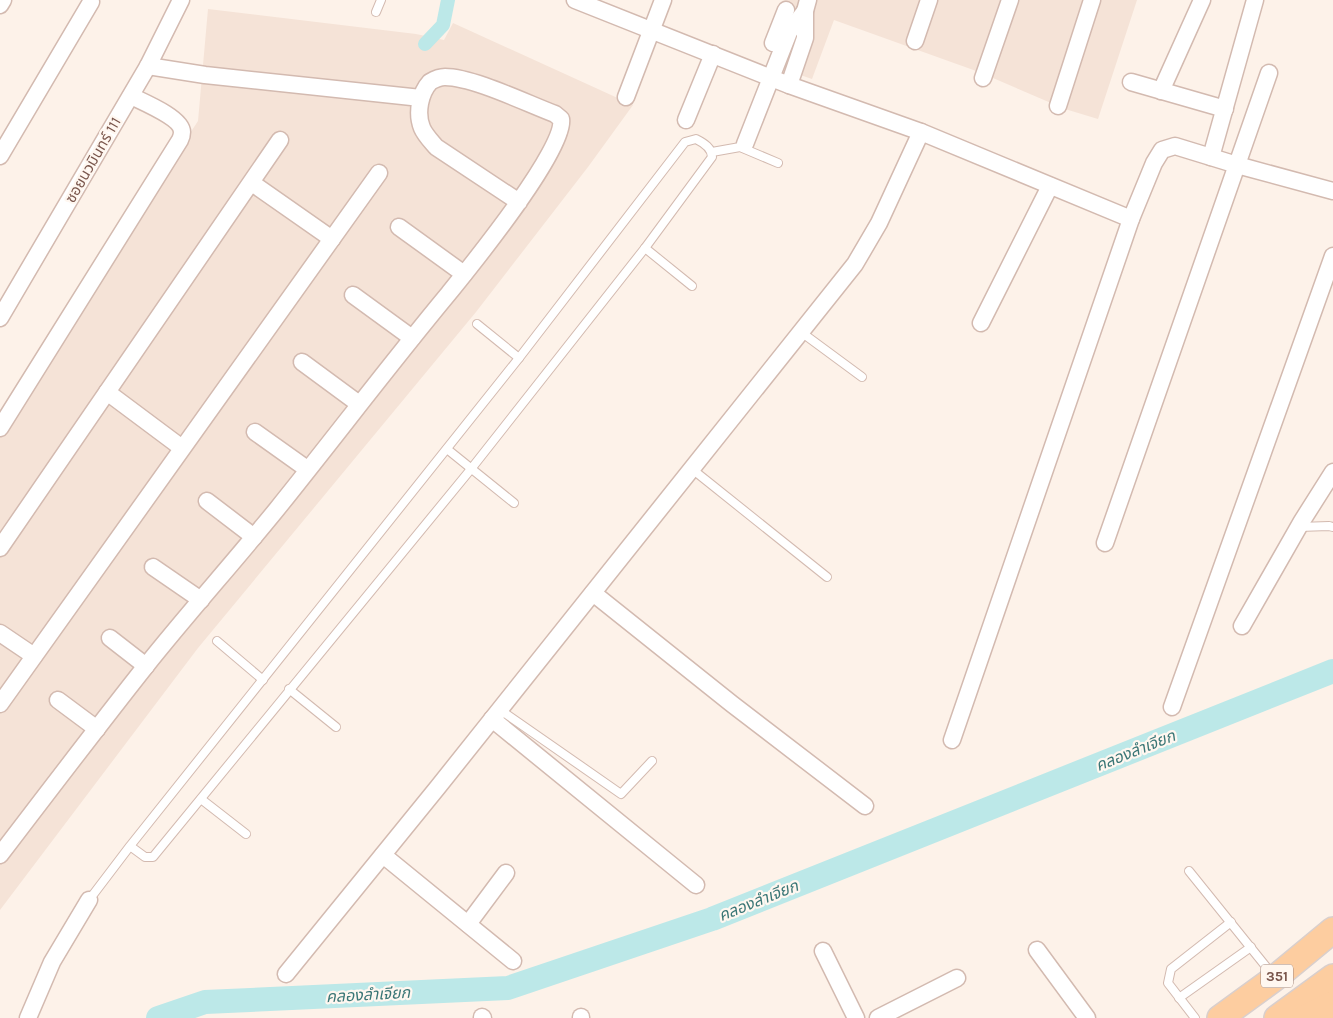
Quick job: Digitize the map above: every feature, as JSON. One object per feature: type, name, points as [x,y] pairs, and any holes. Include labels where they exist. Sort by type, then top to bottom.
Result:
[{"type":"main road","name":"351","points":[[1220,1018],[1275,978],[1333,930]]},
{"type":"main road","name":"351","points":[[1277,1018],[1333,977]]},
{"type":"main road","points":[[1305,1018],[1333,1004]]},
{"type":"street","points":[[0,5],[3,0]]},
{"type":"street","name":"ซอยนวมินทร์ 111","points":[[0,318],[131,96],[181,0]]},
{"type":"street","points":[[575,0],[598,4],[652,30],[767,76],[921,132],[1131,220]]},
{"type":"street","points":[[626,97],[663,0]]},
{"type":"street","points":[[915,42],[929,0]]},
{"type":"street","points":[[983,78],[1010,0]]},
{"type":"street","points":[[1058,106],[1092,0]]},
{"type":"street","points":[[1161,91],[1202,0]]},
{"type":"street","points":[[1211,158],[1255,0]]},
{"type":"street","points":[[0,156],[90,2]]},
{"type":"street","points":[[767,76],[789,32],[807,5]]},
{"type":"street","points":[[789,84],[805,38],[807,5]]},
{"type":"street","points":[[746,144],[786,10]]},
{"type":"street","points":[[686,120],[713,54]]},
{"type":"street","points":[[148,66],[205,75],[421,98]]},
{"type":"street","points":[[1104,543],[1269,73]]},
{"type":"street","points":[[0,855],[146,666],[254,537],[464,274],[519,202],[558,140],[561,132],[561,119],[555,114],[489,88],[455,78],[444,77],[430,82],[421,98],[421,126],[436,148],[519,202]]},
{"type":"street","points":[[1131,82],[1225,109]]},
{"type":"street","points":[[0,428],[180,140],[182,131],[179,124],[172,118],[131,96]]},
{"type":"street","points":[[286,974],[855,264],[879,223],[921,132]]},
{"type":"street","points":[[0,548],[280,140]]},
{"type":"street","points":[[952,740],[1131,220],[1154,163],[1162,150],[1175,146],[1211,158],[1333,191]]},
{"type":"street","points":[[0,704],[379,173]]},
{"type":"street","points":[[252,182],[332,239]]},
{"type":"street","points":[[981,323],[1050,186]]},
{"type":"street","points":[[399,227],[464,274]]},
{"type":"street","points":[[1172,707],[1333,256]]},
{"type":"street","points":[[353,295],[412,338]]},
{"type":"street","points":[[302,362],[359,404]]},
{"type":"street","points":[[107,392],[182,448]]},
{"type":"street","points":[[255,432],[307,469]]},
{"type":"street","points":[[1242,626],[1333,472]]},
{"type":"street","points":[[206,502],[254,537]]},
{"type":"street","points":[[153,567],[201,600]]},
{"type":"street","points":[[593,593],[732,704],[865,806]]},
{"type":"street","points":[[0,633],[34,656]]},
{"type":"street","points":[[110,638],[146,666]]},
{"type":"street","points":[[58,700],[97,729]]},
{"type":"street","points":[[495,714],[696,885]]},
{"type":"street","points":[[383,855],[513,961]]},
{"type":"street","points":[[468,924],[506,874]]},
{"type":"street","points":[[28,1018],[52,962],[89,900]]},
{"type":"street","points":[[1037,950],[1087,1018]]},
{"type":"street","points":[[823,951],[856,1018]]},
{"type":"street","points":[[878,1018],[957,978]]},
{"type":"lane","points":[[376,12],[381,0]]},
{"type":"lane","points":[[89,900],[519,358],[685,142],[696,139],[712,152]]},
{"type":"lane","points":[[712,152],[740,147],[778,163]]},
{"type":"lane","points":[[130,846],[145,857],[153,857],[202,799],[472,469],[645,248],[712,157],[712,152]]},
{"type":"lane","points":[[645,248],[692,286]]},
{"type":"lane","points":[[477,324],[519,358]]},
{"type":"lane","points":[[801,332],[862,378]]},
{"type":"lane","points":[[447,449],[514,503]]},
{"type":"lane","points":[[692,469],[827,577]]},
{"type":"lane","points":[[1299,527],[1333,527]]},
{"type":"lane","points":[[216,641],[263,680]]},
{"type":"lane","points":[[290,690],[336,727]]},
{"type":"lane","points":[[495,714],[621,794],[652,760]]},
{"type":"lane","points":[[202,799],[246,834]]},
{"type":"lane","points":[[1189,871],[1275,978]]},
{"type":"lane","points":[[1195,1018],[1168,983],[1171,969],[1231,922]]},
{"type":"lane","points":[[1179,998],[1251,947]]},
{"type":"shaded area","points":[[782,0],[1137,0],[1098,119],[1065,109],[979,72],[834,20],[812,79],[771,65],[793,4]]},
{"type":"shaded area","points":[[208,9],[416,34],[444,40],[453,23],[633,105],[588,167],[476,312],[198,648],[0,910],[0,423],[198,121]]},
{"type":"waterway","points":[[425,44],[443,25],[448,0]]},
{"type":"waterway","name":"คลองลำเจียก","points":[[158,1018],[205,1002],[508,988],[712,919],[1333,671]]}]
